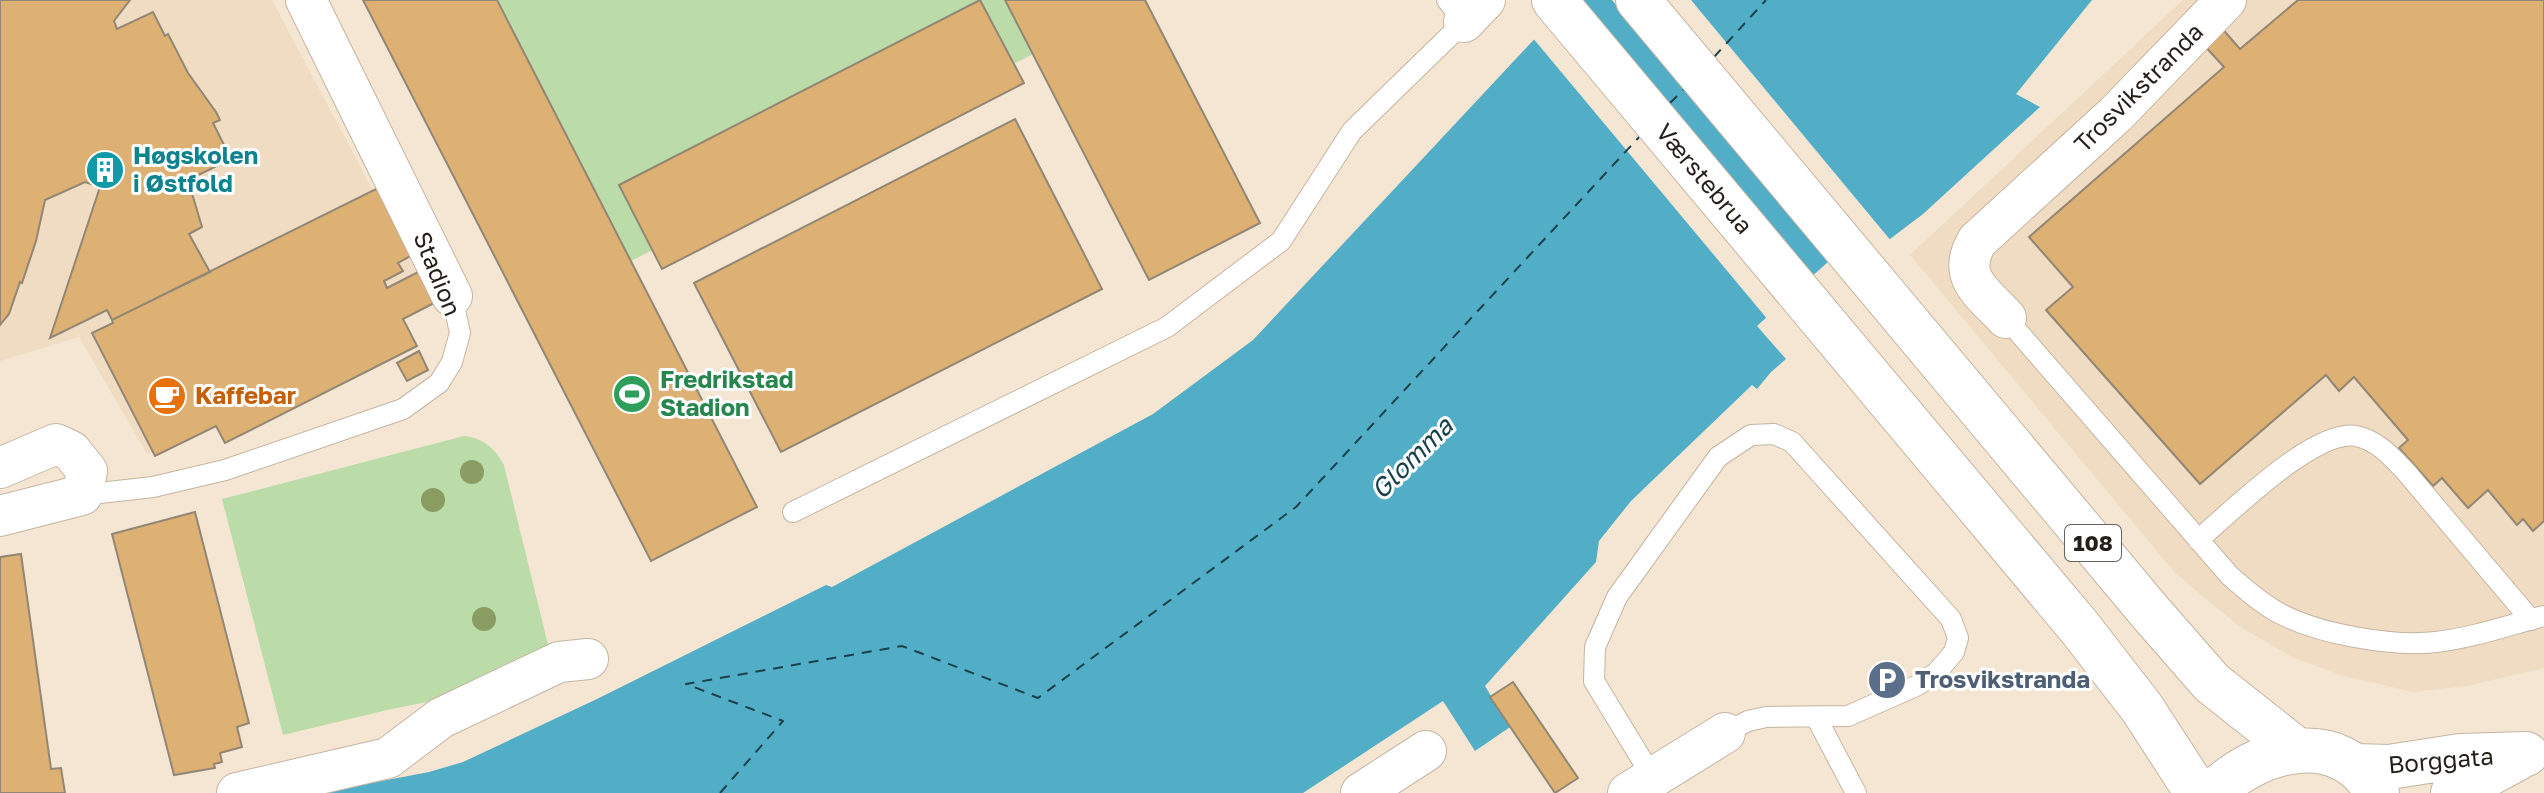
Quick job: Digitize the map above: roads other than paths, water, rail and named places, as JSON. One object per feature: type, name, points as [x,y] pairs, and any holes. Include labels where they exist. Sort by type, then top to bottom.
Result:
[{"type":"main road","name":"Værstebrua","points":[[1554,0],[2080,628],[2142,708],[2197,793]]},
{"type":"main road","name":"108","points":[[1638,0],[2212,683],[2298,751]]},
{"type":"main road","name":"108","points":[[2213,793],[2245,767],[2298,751],[2331,754],[2367,780]]},
{"type":"main road","name":"Borggata","points":[[2367,780],[2389,767],[2460,756],[2535,751]]},
{"type":"main road","name":"Borggata","points":[[2453,793],[2535,751]]},
{"type":"street","name":"Stadion","points":[[306,0],[452,296]]},
{"type":"street","name":"Trosvikstranda","points":[[2006,318],[1974,284],[1969,274],[1969,254],[1977,241],[2116,114],[2226,0]]},
{"type":"street","points":[[0,468],[56,444],[71,451],[87,471],[82,495],[0,516]]},
{"type":"street","points":[[237,793],[388,758],[441,718],[559,662],[588,659]]},
{"type":"street","points":[[1648,788],[1725,733]]},
{"type":"street","points":[[1361,793],[1426,751]]},
{"type":"lane","points":[[793,512],[1167,327],[1281,241],[1352,131],[1465,7]]},
{"type":"lane","name":"Stadion","points":[[82,495],[153,487],[225,470],[403,409],[439,383],[452,362],[460,333],[452,296]]},
{"type":"lane","points":[[2006,318],[2198,540],[2230,576],[2254,597],[2282,614],[2351,636],[2397,643],[2437,642],[2537,618],[2386,452],[2367,439],[2352,435],[2331,438],[2308,449],[2198,540]]},
{"type":"lane","points":[[1648,788],[1594,681],[1595,647],[1617,597],[1718,457],[1751,435],[1774,434],[1792,442],[1951,619],[1958,638],[1954,652],[1937,672],[1918,685],[1848,716],[1766,717],[1748,721],[1725,733]]},
{"type":"lane","points":[[1816,717],[1856,793]]},
{"type":"water","name":"Glomma","points":[[1571,0],[2092,0],[2016,94],[2040,107],[1923,214],[1886,242],[1870,224],[1757,326],[1786,359],[1757,389],[1752,385],[1631,501],[1599,541],[1596,562],[1485,686],[1510,727],[1475,751],[1443,701],[1303,793],[319,793],[429,772],[463,762],[826,585],[832,587],[1153,414],[1253,340]]},
{"type":"place","name":"Høgskolen i Østfold","points":[[105,170]]},
{"type":"place","name":"Fredrikstad Stadion","points":[[632,394]]},
{"type":"place","name":"Kaffebar","points":[[167,396]]},
{"type":"place","name":"Trosvikstranda","points":[[1887,680]]}]
